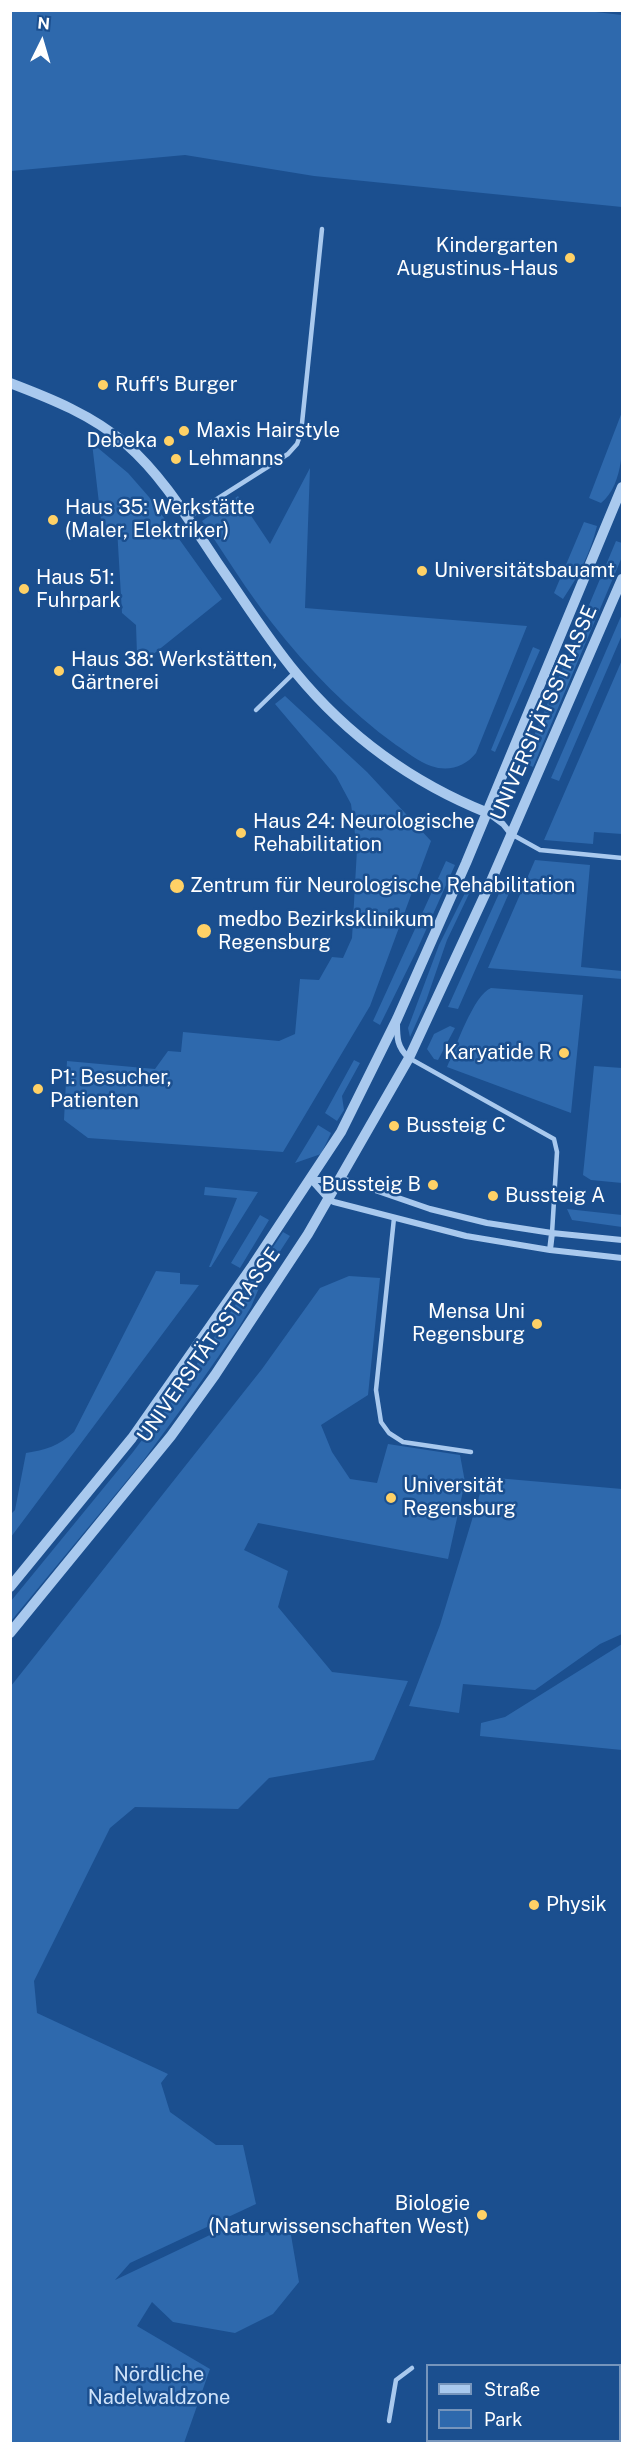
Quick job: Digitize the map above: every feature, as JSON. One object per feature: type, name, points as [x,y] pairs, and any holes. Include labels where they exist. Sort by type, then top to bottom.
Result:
[{"type":"street","points":[[10,383],[50,398],[109,431],[146,464],[187,518],[295,672],[344,725],[386,759],[451,797],[488,813],[503,824],[511,834]]},
{"type":"street","name":"UNIVERSITÄTSSTRASSE","points":[[10,1587],[132,1438],[311,1180],[341,1132],[398,1019],[488,813],[622,487]]},
{"type":"street","name":"UNIVERSITÄTSSTRASSE","points":[[10,1633],[171,1436],[308,1234],[409,1058],[511,834],[622,579]]},
{"type":"street","name":"UNIVERSITÄTSSTRASSE","points":[[398,1019],[397,1040],[401,1050],[409,1058]]},
{"type":"street","points":[[311,1180],[338,1179],[460,1217],[552,1233],[622,1240]]},
{"type":"street","points":[[311,1180],[328,1199],[394,1218],[466,1236],[550,1250],[622,1258]]},
{"type":"street","points":[[550,1250],[552,1233]]},
{"type":"lane","points":[[187,518],[288,454],[297,444],[301,433],[322,229]]},
{"type":"lane","points":[[256,710],[295,672]]},
{"type":"lane","points":[[511,834],[540,850],[622,858]]},
{"type":"lane","points":[[409,1058],[554,1139],[557,1158],[552,1233]]},
{"type":"lane","points":[[394,1218],[376,1390],[381,1422],[389,1433],[403,1442],[471,1452]]},
{"type":"lane","points":[[389,2421],[396,2380],[412,2368]]},
{"type":"green space","points":[[578,10],[622,15],[622,207],[314,176],[185,155],[11,171],[11,11]]},
{"type":"green space","points":[[622,412],[621,461],[615,485],[601,503],[589,498]]},
{"type":"green space","points":[[92,443],[128,473],[149,497],[222,599],[141,664],[137,655],[136,625],[122,613],[117,528],[102,529]]},
{"type":"green space","points":[[310,468],[305,608],[527,626],[476,753],[467,762],[456,767],[437,768],[422,762],[396,745],[346,704],[300,657],[272,623],[202,521],[238,496],[270,544]]},
{"type":"green space","points":[[584,522],[597,526],[583,564],[563,599],[554,593]]},
{"type":"green space","points":[[616,541],[622,543],[622,557],[533,767],[523,762]]},
{"type":"green space","points":[[622,614],[622,635],[559,781],[551,778]]},
{"type":"green space","points":[[533,647],[540,650],[495,752],[491,750]]},
{"type":"green space","points":[[622,660],[622,834],[594,832],[593,844],[544,840]]},
{"type":"green space","points":[[285,696],[367,772],[431,841],[370,1006],[283,1152],[88,1138],[64,1120],[67,1061],[155,1069],[168,1051],[181,1052],[183,1032],[279,1041],[295,1034],[300,979],[319,980],[332,957],[343,958],[352,938],[357,849],[351,804],[336,776],[275,704]]},
{"type":"green space","points":[[535,860],[590,865],[581,967],[622,971],[622,979],[488,968]]},
{"type":"green space","points":[[446,861],[455,865],[380,1025],[373,1021]]},
{"type":"green space","points":[[474,875],[477,877],[447,940],[426,1001],[410,1037],[408,1028],[439,945]]},
{"type":"green space","points":[[501,889],[509,893],[458,1009],[448,1007]]},
{"type":"green space","points":[[491,988],[583,995],[571,1113],[447,1067],[478,1000]]},
{"type":"green space","points":[[450,1026],[455,1028],[438,1060],[434,1059],[427,1049],[434,1034]]},
{"type":"green space","points":[[354,1060],[360,1063],[342,1096],[344,1110],[337,1121],[325,1113]]},
{"type":"green space","points":[[594,1066],[622,1068],[622,1183],[591,1180],[583,1175]]},
{"type":"green space","points":[[318,1125],[331,1133],[321,1154],[295,1163]]},
{"type":"green space","points":[[205,1187],[258,1192],[211,1267],[209,1267],[237,1198],[204,1195]]},
{"type":"green space","points":[[567,1209],[622,1215],[622,1227],[572,1220]]},
{"type":"green space","points":[[260,1215],[269,1220],[240,1268],[231,1263]]},
{"type":"green space","points":[[283,1232],[290,1236],[264,1276],[251,1307],[193,1393],[143,1461],[11,1621],[11,1601],[133,1452],[181,1388]]},
{"type":"green space","points":[[156,1271],[180,1273],[180,1284],[199,1285],[11,1537],[11,1514],[15,1510],[26,1453],[51,1447],[74,1432]]},
{"type":"green space","name":"Nördliche Nadelwaldzone","points":[[349,1276],[380,1278],[368,1395],[321,1425],[332,1452],[350,1479],[377,1483],[388,1444],[460,1455],[465,1482],[448,1559],[258,1523],[244,1550],[288,1571],[278,1607],[332,1672],[408,1681],[374,1760],[269,1778],[238,1809],[135,1807],[110,1828],[34,1981],[37,2013],[168,2074],[161,2083],[170,2112],[216,2145],[243,2145],[256,2204],[130,2263],[115,2280],[231,2225],[233,2228],[291,2235],[299,2282],[273,2314],[235,2333],[173,2322],[152,2302],[137,2326],[210,2369],[184,2443],[11,2443],[11,1686],[262,1369],[320,1288]]},
{"type":"green space","points":[[485,1477],[622,1489],[622,1634],[600,1644],[535,1690],[463,1684],[459,1713],[409,1706],[440,1625]]},
{"type":"green space","points":[[622,1644],[622,1750],[480,1736],[481,1723],[505,1717]]},
{"type":"place","name":"Kindergarten Augustinus-Haus","points":[[570,258]]},
{"type":"place","name":"Ruff's Burger","points":[[103,385]]},
{"type":"place","name":"Maxis Hairstyle","points":[[184,431]]},
{"type":"place","name":"Debeka","points":[[169,441]]},
{"type":"place","name":"Lehmanns","points":[[176,459]]},
{"type":"place","name":"Haus 35: Werkstätte (Maler, Elektriker)","points":[[53,520]]},
{"type":"place","name":"Universitätsbauamt","points":[[422,571]]},
{"type":"place","name":"Haus 51: Fuhrpark","points":[[24,589]]},
{"type":"place","name":"Haus 38: Werkstätten, Gärtnerei","points":[[59,671]]},
{"type":"place","name":"Haus 24: Neurologische Rehabilitation","points":[[241,833]]},
{"type":"place","name":"Zentrum für Neurologische Rehabilitation","points":[[177,886]]},
{"type":"place","name":"medbo Bezirksklinikum Regensburg","points":[[204,931]]},
{"type":"place","name":"Karyatide R","points":[[564,1053]]},
{"type":"place","name":"P1: Besucher, Patienten","points":[[38,1089]]},
{"type":"place","name":"Bussteig C","points":[[394,1126]]},
{"type":"place","name":"Bussteig B","points":[[433,1185]]},
{"type":"place","name":"Bussteig A","points":[[493,1196]]},
{"type":"place","name":"Mensa Uni Regensburg","points":[[537,1324]]},
{"type":"place","name":"Universität Regensburg","points":[[391,1498]]},
{"type":"place","name":"Physik","points":[[534,1905]]},
{"type":"place","name":"Biologie (Naturwissenschaften West)","points":[[482,2215]]}]
